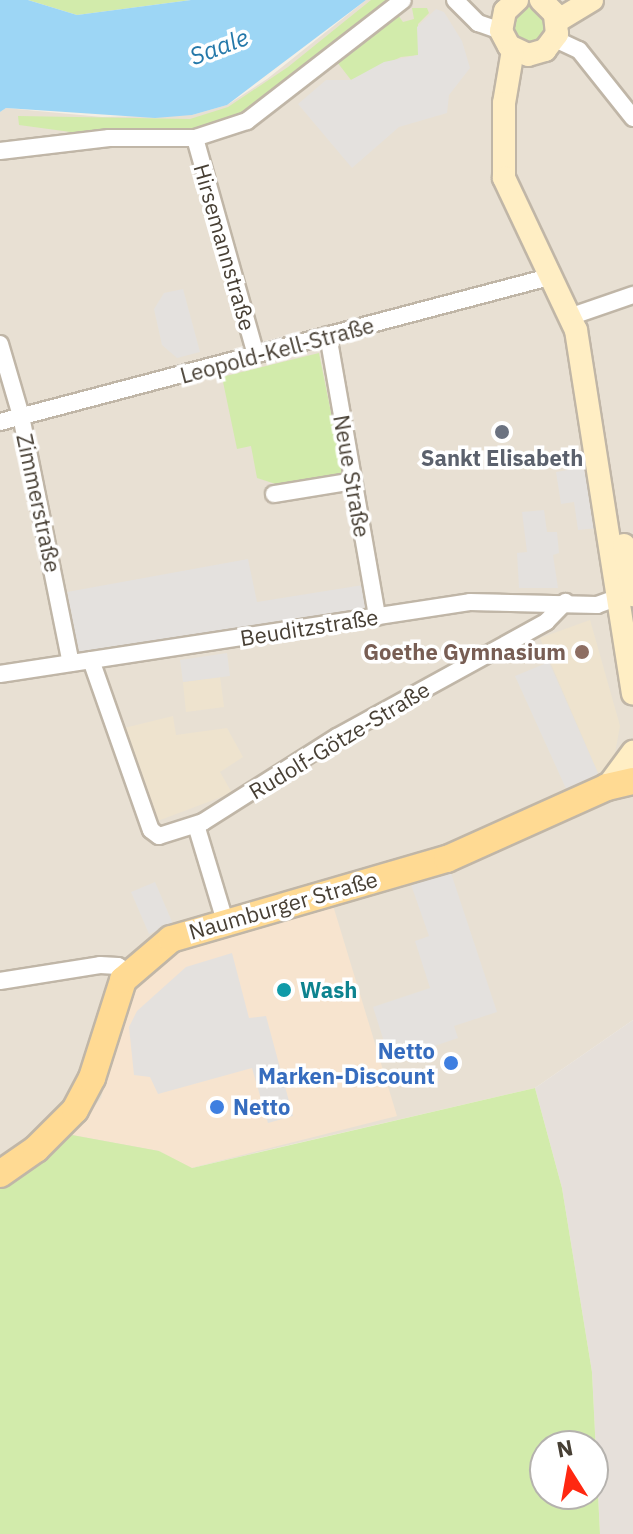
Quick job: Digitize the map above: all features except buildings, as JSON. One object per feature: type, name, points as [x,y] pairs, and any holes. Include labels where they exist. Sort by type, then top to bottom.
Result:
[{"type":"main road","points":[[592,0],[511,24],[504,178],[572,316],[629,593],[633,694]]},
{"type":"main road","points":[[596,792],[633,752]]},
{"type":"main road","points":[[596,792],[633,781]]},
{"type":"main road","points":[[596,792],[633,793]]},
{"type":"main road","name":"Naumburger Straße","points":[[0,1174],[53,1134],[82,1100],[115,996],[129,973],[171,939],[447,859],[596,792]]},
{"type":"street","points":[[0,151],[109,138],[195,138],[247,121],[403,0]]},
{"type":"street","points":[[455,0],[478,23],[511,24]]},
{"type":"street","points":[[554,13],[633,118]]},
{"type":"street","name":"Hirsemannstraße","points":[[195,138],[256,355]]},
{"type":"street","name":"Leopold-Kell-Straße","points":[[0,422],[553,276]]},
{"type":"street","points":[[572,316],[633,295]]},
{"type":"street","name":"Neue Straße","points":[[328,335],[377,617]]},
{"type":"street","name":"Zimmerstraße","points":[[0,344],[21,416],[71,663]]},
{"type":"street","points":[[274,494],[353,481]]},
{"type":"street","name":"Beuditzstraße","points":[[0,674],[500,599],[597,605],[629,593]]},
{"type":"street","name":"Rudolf-Götze-Straße","points":[[196,825],[337,737],[546,622],[565,602]]},
{"type":"street","points":[[91,660],[151,830],[159,836],[196,825],[225,921]]},
{"type":"street","points":[[0,981],[100,965],[129,973]]},
{"type":"shaded area","points":[[366,0],[633,0],[633,1020],[535,1088],[191,1168],[159,1151],[0,1187],[0,112],[6,108],[102,117],[192,115],[227,105],[267,79]]},
{"type":"shaded area","points":[[436,9],[444,12],[462,41],[470,68],[449,95],[447,113],[399,127],[352,168],[298,104],[326,80],[351,80],[384,62],[418,55],[417,27]]},
{"type":"shaded area","points":[[183,289],[200,352],[177,358],[162,345],[154,309],[164,293]]},
{"type":"shaded area","points":[[585,467],[597,528],[578,530],[574,502],[561,504],[556,472]]},
{"type":"shaded area","points":[[544,510],[547,532],[557,532],[559,553],[553,555],[558,588],[519,588],[517,553],[527,552],[522,512]]},
{"type":"shaded area","points":[[248,559],[257,602],[363,585],[368,609],[79,654],[67,592]]},
{"type":"shaded area","points":[[590,620],[620,726],[613,763],[598,773],[540,638]]},
{"type":"shaded area","points":[[227,653],[230,676],[183,682],[180,660]]},
{"type":"shaded area","points":[[549,662],[598,773],[568,793],[515,676]]},
{"type":"shaded area","points":[[220,677],[224,707],[186,712],[183,682]]},
{"type":"shaded area","points":[[173,716],[176,735],[227,728],[243,757],[220,772],[232,793],[155,822],[120,729]]},
{"type":"shaded area","points":[[449,867],[497,1012],[454,1026],[458,1038],[408,1055],[404,1046],[387,1051],[373,1007],[430,988],[415,941],[429,936],[409,879]]},
{"type":"shaded area","points":[[155,882],[173,924],[149,934],[131,892]]},
{"type":"shaded area","points":[[332,902],[397,1116],[191,1168],[159,1151],[72,1135],[101,1098],[121,1020],[141,980],[173,953],[207,937]]},
{"type":"shaded area","points":[[232,953],[249,1018],[266,1016],[293,1116],[268,1123],[252,1068],[158,1094],[150,1077],[134,1075],[129,1027],[137,1011],[186,967]]},
{"type":"shaded area","points":[[633,1020],[633,1534],[600,1534],[599,1510],[609,1510],[609,1430],[595,1430],[592,1372],[562,1188],[535,1088]]},
{"type":"green space","points":[[28,0],[191,0],[77,15]]},
{"type":"green space","points":[[371,0],[398,0],[270,103],[192,137],[93,135],[19,125],[18,116],[190,119],[228,107],[288,67]]},
{"type":"green space","points":[[529,7],[542,12],[547,25],[542,38],[529,43],[516,38],[511,25],[516,12]]},
{"type":"green space","points":[[412,8],[427,8],[429,13],[418,24],[419,55],[401,57],[351,80],[337,62],[398,15],[403,22],[414,19]]},
{"type":"green space","points":[[319,353],[344,477],[282,486],[257,478],[251,446],[237,449],[222,377]]},
{"type":"green space","points":[[535,1088],[562,1188],[592,1372],[595,1430],[529,1430],[529,1510],[599,1510],[600,1534],[0,1534],[0,1187],[72,1135],[159,1151],[192,1168]]},
{"type":"water","name":"Saale","points":[[0,0],[28,0],[77,15],[191,0],[366,0],[227,105],[192,115],[155,118],[6,108],[0,112]]},
{"type":"place","name":"Sankt Elisabeth","points":[[502,432]]},
{"type":"place","name":"Goethe Gymnasium","points":[[582,652]]},
{"type":"place","name":"Wash","points":[[284,990]]},
{"type":"place","name":"Netto Marken-Discount","points":[[451,1063]]},
{"type":"place","name":"Netto","points":[[217,1107]]}]
